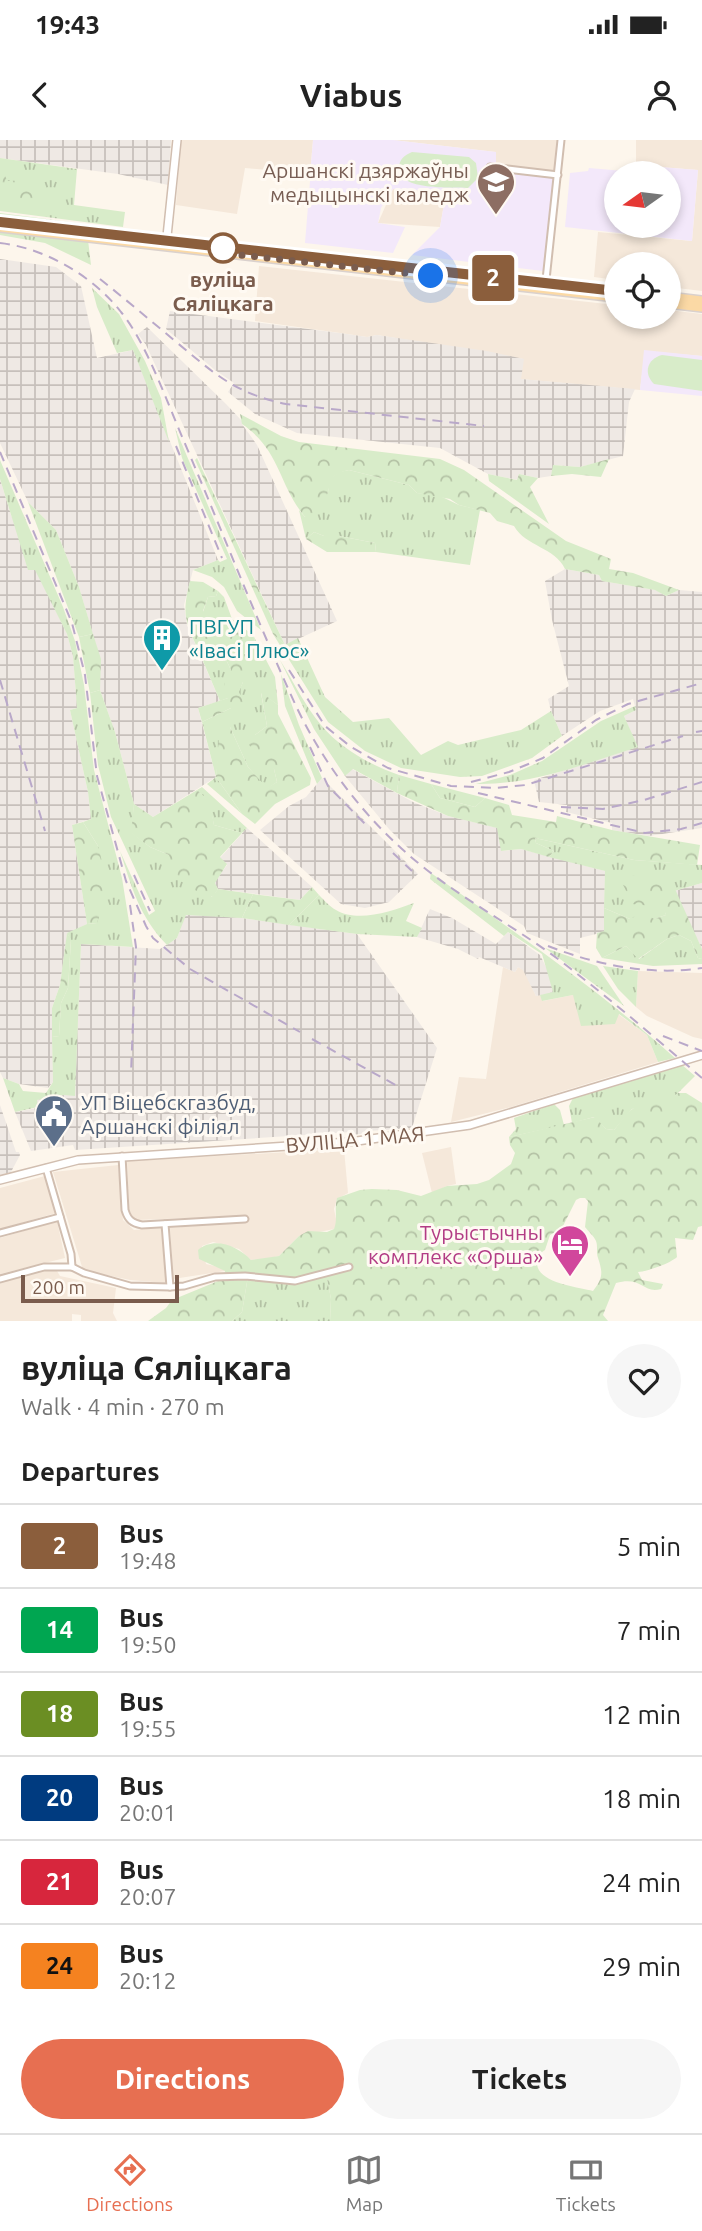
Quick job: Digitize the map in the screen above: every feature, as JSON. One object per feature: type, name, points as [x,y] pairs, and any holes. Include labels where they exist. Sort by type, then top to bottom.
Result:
[{"type":"main road","points":[[0,224],[545,286],[604,290]]},
{"type":"main road","points":[[545,286],[604,295]]},
{"type":"main road","points":[[681,298],[702,300]]},
{"type":"main road","points":[[681,305],[702,307]]},
{"type":"street","points":[[166,244],[177,140]]},
{"type":"street","points":[[545,286],[561,140]]},
{"type":"street","points":[[490,167],[558,175]]},
{"type":"street","name":"ВУЛІЦА 1 МАЯ","points":[[0,1180],[78,1160],[350,1142],[447,1130],[702,1055]]},
{"type":"street","points":[[122,1156],[125,1210],[133,1224],[245,1219]]},
{"type":"street","points":[[46,1168],[72,1267]]},
{"type":"street","points":[[0,1233],[61,1217]]},
{"type":"street","points":[[165,1224],[170,1287]]},
{"type":"street","points":[[0,1279],[44,1267],[72,1267],[130,1286],[170,1287],[215,1277],[245,1276],[295,1281],[349,1268]]},
{"type":"shaded area","points":[[0,140],[171,140],[168,185],[118,174],[0,158]]},
{"type":"shaded area","points":[[181,140],[313,140],[310,174],[245,168],[237,214],[176,205]]},
{"type":"shaded area","points":[[313,140],[393,140],[496,152],[496,165],[554,171],[543,271],[412,255],[440,227],[444,204],[441,191],[427,189],[393,189],[381,208],[378,223],[405,227],[393,253],[305,243],[311,169],[315,169],[315,165],[311,164]]},
{"type":"shaded area","points":[[393,140],[558,140],[554,171],[495,165],[496,152]]},
{"type":"shaded area","points":[[636,140],[702,140],[702,291],[681,288],[681,252],[604,252],[604,278],[594,277],[598,232],[604,233],[604,238],[692,241],[698,170],[681,169],[681,161],[636,161]]},
{"type":"shaded area","points":[[589,168],[604,169],[604,231],[565,227],[570,173],[588,171]]},
{"type":"shaded area","points":[[681,169],[698,170],[692,241],[665,238],[681,238]]},
{"type":"shaded area","points":[[393,189],[441,190],[444,204],[440,227],[378,223]]},
{"type":"shaded area","points":[[0,259],[56,267],[81,286],[97,358],[133,350],[218,560],[193,570],[184,605],[187,625],[220,701],[198,708],[216,777],[153,817],[134,804],[115,732],[100,690],[100,659],[79,587],[56,530],[28,502],[0,443]]},
{"type":"shaded area","points":[[259,266],[604,304],[604,329],[681,329],[681,311],[702,314],[702,356],[645,351],[640,390],[520,379],[523,359],[377,335],[367,337],[255,321]]},
{"type":"shaded area","points":[[170,311],[367,337],[377,335],[487,351],[524,359],[521,379],[635,389],[629,402],[623,456],[580,467],[554,465],[551,476],[538,478],[519,474],[518,480],[488,474],[440,448],[297,433],[255,414],[228,392],[234,383],[166,329]]},
{"type":"shaded area","points":[[147,327],[242,421],[257,445],[337,621],[285,645],[146,345],[138,334]]},
{"type":"shaded area","points":[[644,350],[702,356],[702,396],[640,390]]},
{"type":"shaded area","points":[[0,479],[11,515],[67,634],[73,656],[77,708],[70,710],[88,792],[91,819],[72,825],[87,924],[67,934],[60,985],[52,1008],[53,1082],[48,1088],[19,1084],[3,1078],[0,1072]]},
{"type":"shaded area","points":[[565,569],[599,575],[602,581],[656,590],[666,596],[679,590],[702,592],[702,828],[649,836],[612,830],[612,823],[566,812],[567,805],[539,802],[534,780],[637,747],[624,716],[636,710],[633,699],[600,711],[562,736],[551,711],[548,699],[569,686],[545,581]]},
{"type":"shaded area","points":[[352,769],[413,802],[448,816],[498,828],[502,851],[521,849],[605,871],[604,932],[580,938],[580,954],[527,933],[524,926],[414,854],[389,829],[345,776]]},
{"type":"shaded area","points":[[322,778],[418,874],[389,902],[365,908],[341,904],[260,830],[289,806],[306,797]]},
{"type":"shaded area","points":[[247,828],[312,887],[300,900],[218,889],[214,883],[227,865],[220,858]]},
{"type":"shaded area","points":[[702,883],[702,949],[674,891]]},
{"type":"shaded area","points":[[430,909],[452,918],[496,944],[508,932],[540,955],[550,975],[553,993],[536,996],[523,970],[518,967],[515,972],[458,949],[417,937]]},
{"type":"shaded area","points":[[186,914],[242,918],[357,934],[437,1048],[412,1128],[368,1131],[352,1135],[351,1132],[75,1150],[73,1145],[31,1151],[15,1112],[37,1108],[37,1100],[75,1095],[81,944],[160,949],[177,938]]},
{"type":"shaded area","points":[[503,967],[515,972],[518,967],[524,970],[536,996],[540,995],[543,1001],[573,995],[618,1014],[647,1035],[658,1062],[511,1107],[451,1122],[459,1077],[486,1079]]},
{"type":"shaded area","points":[[638,971],[702,973],[702,1039],[647,1016],[636,1007]]},
{"type":"shaded area","points":[[0,1105],[16,1152],[20,1155],[11,1172],[0,1175]]},
{"type":"shaded area","points":[[451,1147],[456,1184],[432,1193],[422,1153]]},
{"type":"shaded area","points":[[344,1149],[348,1193],[337,1199],[334,1209],[337,1224],[334,1229],[299,1236],[279,1256],[251,1260],[239,1249],[213,1242],[202,1246],[206,1264],[225,1271],[173,1279],[170,1228],[248,1222],[248,1216],[135,1220],[129,1210],[127,1161]]},
{"type":"shaded area","points":[[118,1165],[123,1220],[134,1230],[161,1228],[166,1283],[130,1280],[83,1270],[53,1172]]},
{"type":"shaded area","points":[[45,1176],[56,1213],[0,1229],[0,1188]]},
{"type":"shaded area","points":[[57,1221],[65,1258],[0,1274],[0,1238]]},
{"type":"shaded area","points":[[39,1271],[57,1271],[60,1276],[116,1288],[113,1313],[117,1321],[81,1321],[81,1315],[72,1314],[72,1321],[0,1321],[0,1282]]},
{"type":"green space","points":[[412,152],[469,157],[476,163],[478,178],[468,188],[427,186],[407,181],[401,175],[399,165],[407,154]]},
{"type":"green space","points":[[0,158],[77,169],[74,205],[125,212],[123,227],[0,211]]},
{"type":"green space","points":[[0,170],[4,171],[7,181],[30,180],[51,194],[49,203],[25,207],[0,198]]},
{"type":"green space","points":[[0,213],[123,229],[118,234],[0,220]]},
{"type":"green space","points":[[0,230],[88,240],[91,265],[45,243],[0,235]]},
{"type":"green space","points":[[92,288],[119,314],[145,361],[161,398],[169,442],[133,350],[117,353],[97,307]]},
{"type":"green space","points":[[662,355],[702,360],[702,391],[654,384],[648,367]]},
{"type":"green space","points":[[240,414],[281,436],[299,442],[440,459],[464,470],[566,541],[611,559],[609,569],[633,573],[679,590],[666,596],[655,590],[602,581],[599,575],[565,569],[554,556],[519,533],[514,526],[497,521],[490,513],[459,505],[450,499],[417,493],[409,485],[349,470],[333,477],[322,506],[315,515],[305,517],[296,505],[272,457],[255,434],[242,424]]},
{"type":"green space","points":[[175,428],[261,630],[237,611],[224,587],[212,577],[193,570],[227,559],[182,458]]},
{"type":"green space","points":[[197,458],[285,645],[273,634],[195,460]]},
{"type":"green space","points":[[609,459],[601,477],[572,474],[551,476],[553,465],[580,467]]},
{"type":"green space","points":[[0,460],[75,641],[84,685],[94,770],[122,878],[133,947],[81,944],[75,1096],[64,1095],[37,1100],[38,1107],[15,1112],[3,1078],[19,1084],[23,1091],[46,1093],[53,1082],[52,1037],[59,1036],[61,1003],[68,988],[71,940],[67,933],[87,924],[97,923],[98,846],[83,822],[91,819],[88,792],[70,710],[77,708],[73,656],[67,634],[35,570],[28,570],[0,479]]},
{"type":"green space","points":[[349,470],[409,485],[417,493],[438,495],[459,505],[480,510],[470,565],[376,552],[375,543],[324,536],[314,532],[306,539],[299,510],[305,517],[328,492],[330,479],[339,472]]},
{"type":"green space","points":[[488,474],[517,480],[519,474],[538,478],[530,487],[549,524],[489,481]]},
{"type":"green space","points":[[28,502],[56,530],[79,587],[93,634],[79,637]]},
{"type":"green space","points":[[332,530],[339,536],[375,543],[376,552],[327,552],[306,539],[314,532],[324,536]]},
{"type":"green space","points":[[190,581],[203,582],[218,591],[216,596],[208,597],[203,611],[215,624],[232,619],[253,635],[255,641],[244,654],[251,676],[243,682],[239,692],[248,712],[241,716],[231,708],[202,722],[198,708],[228,698],[224,682],[231,670],[222,651],[200,654],[186,619]]},
{"type":"green space","points":[[218,591],[224,597],[232,619],[216,625],[203,612],[208,597],[216,596]]},
{"type":"green space","points":[[93,634],[101,659],[100,690],[90,693],[79,637]]},
{"type":"green space","points":[[273,634],[285,645],[298,638],[325,697],[353,722],[389,718],[421,755],[448,741],[458,745],[521,730],[551,711],[562,736],[532,758],[482,776],[460,777],[401,768],[365,751],[328,722]]},
{"type":"green space","points":[[253,635],[275,677],[278,705],[261,693],[267,726],[255,735],[274,769],[277,782],[267,789],[248,767],[230,727],[219,752],[216,777],[202,722],[231,708],[243,682],[244,654],[255,641]]},
{"type":"green space","points":[[222,651],[231,670],[228,698],[220,701],[200,654]]},
{"type":"green space","points":[[280,660],[310,710],[337,741],[378,767],[399,775],[397,793],[353,769],[345,776],[314,729]]},
{"type":"green space","points":[[281,674],[322,778],[317,784],[285,706]]},
{"type":"green space","points":[[100,690],[115,732],[134,804],[132,833],[150,847],[169,855],[212,897],[218,889],[253,894],[242,918],[186,915],[177,938],[167,945],[143,912],[120,851],[149,915],[155,911],[111,817],[98,765],[90,693]]},
{"type":"green space","points":[[261,692],[278,705],[278,714],[311,778],[310,785],[275,804],[255,824],[242,814],[216,777],[220,723],[230,727],[248,767],[267,788],[277,782],[274,769],[262,765],[248,743],[267,726]]},
{"type":"green space","points":[[635,706],[636,710],[624,716],[638,747],[538,777],[476,784],[510,775],[542,761],[601,721]]},
{"type":"green space","points":[[399,775],[431,784],[440,798],[475,807],[485,798],[509,805],[512,815],[556,822],[557,816],[612,830],[700,845],[697,865],[634,860],[535,838],[536,843],[554,851],[549,857],[521,849],[501,851],[497,828],[448,816],[397,793]]},
{"type":"green space","points":[[216,777],[242,814],[207,784]]},
{"type":"green space","points":[[431,784],[485,798],[475,807],[440,798]]},
{"type":"green space","points":[[202,787],[247,828],[242,833],[214,825],[209,802],[197,790]]},
{"type":"green space","points":[[197,790],[210,802],[214,825],[242,833],[220,857],[227,864],[215,883],[218,889],[213,897],[184,883],[174,871],[169,855],[150,847],[131,833],[134,804],[153,817]]},
{"type":"green space","points":[[83,822],[98,846],[108,885],[97,923],[87,924],[72,825]]},
{"type":"green space","points":[[535,838],[634,860],[702,865],[702,883],[674,891],[664,907],[666,915],[654,919],[630,919],[604,908],[605,871],[549,857],[554,851],[536,843]]},
{"type":"green space","points":[[431,873],[587,985],[675,1058],[658,1062],[647,1035],[619,1014],[615,1024],[581,1026],[573,995],[542,1001],[540,995],[553,992],[542,954],[508,932],[504,936],[430,879]]},
{"type":"green space","points":[[618,874],[671,880],[702,949],[702,959],[698,958],[691,941],[679,935],[667,939],[638,959],[626,946],[602,958],[596,948],[597,933],[604,931],[604,908],[630,919],[643,912],[654,919],[666,915],[663,907],[632,904]]},
{"type":"green space","points":[[312,887],[319,895],[289,925],[242,918],[253,894],[300,900]]},
{"type":"green space","points":[[319,895],[334,909],[354,916],[375,914],[414,903],[406,921],[422,928],[417,937],[357,934],[289,925]]},
{"type":"green space","points":[[67,933],[71,939],[68,988],[61,1003],[59,1036],[52,1037],[52,1008],[60,985]]},
{"type":"green space","points":[[679,935],[691,941],[698,958],[702,959],[702,964],[653,966],[602,958],[626,946],[639,959],[667,939]]},
{"type":"green space","points":[[545,948],[597,966],[624,1006]]},
{"type":"green space","points":[[603,966],[638,971],[636,1007],[618,989]]},
{"type":"green space","points":[[681,1064],[695,1076],[670,1101],[632,1109],[614,1130],[606,1129],[594,1117],[572,1123],[569,1106],[573,1098]]},
{"type":"green space","points":[[678,1093],[686,1093],[702,1103],[702,1226],[698,1227],[693,1240],[675,1238],[677,1257],[658,1267],[638,1272],[642,1280],[663,1284],[661,1289],[650,1289],[625,1281],[616,1283],[603,1315],[608,1321],[330,1321],[331,1299],[326,1273],[320,1273],[288,1277],[258,1274],[248,1276],[242,1312],[232,1321],[148,1321],[172,1300],[223,1279],[225,1271],[199,1259],[198,1250],[204,1246],[226,1244],[251,1260],[279,1256],[308,1231],[327,1232],[334,1229],[337,1198],[372,1189],[397,1190],[421,1196],[447,1186],[477,1184],[489,1180],[511,1164],[515,1153],[509,1137],[595,1117],[606,1129],[614,1130],[634,1108]],"holes":[[[585,1198],[588,1201],[585,1227],[596,1241],[601,1272],[593,1291],[551,1280],[539,1270],[537,1263],[550,1235],[562,1228],[576,1200]]]},
{"type":"green space","points":[[554,1104],[560,1110],[564,1125],[509,1137],[516,1129],[514,1118]]},
{"type":"green space","points":[[326,1272],[331,1299],[330,1321],[232,1321],[242,1312],[248,1276],[254,1273],[275,1276]]},
{"type":"railway","points":[[0,243],[34,251],[82,276],[110,299],[139,339],[296,706],[320,750],[348,791],[381,829],[417,862],[571,969],[702,1078]]},
{"type":"railway","points":[[100,279],[214,373],[252,394],[286,404],[484,426]]},
{"type":"railway","points":[[176,446],[222,558]]},
{"type":"railway","points":[[0,452],[72,623],[85,675],[97,776],[126,881],[146,926],[153,938],[190,969],[300,1032]]},
{"type":"railway","points":[[289,670],[325,726],[351,747],[388,768],[451,786],[495,788],[526,785],[683,736]]},
{"type":"railway","points":[[0,680],[45,831]]},
{"type":"railway","points":[[471,782],[509,772],[543,758],[596,720],[628,704],[702,683]]},
{"type":"railway","points":[[696,732],[702,731]]},
{"type":"railway","points":[[310,747],[328,786],[369,828]]},
{"type":"railway","points":[[561,807],[603,809],[644,800],[702,782]]},
{"type":"railway","points":[[478,793],[645,833],[681,829],[702,823]]},
{"type":"railway","points":[[393,853],[412,871]]},
{"type":"railway","points":[[134,875],[150,911]]},
{"type":"railway","points":[[130,905],[136,947],[131,1073]]},
{"type":"railway","points":[[548,946],[585,959],[644,970],[702,968]]},
{"type":"railway","points":[[663,1036],[702,1051]]},
{"type":"railway","points":[[312,1039],[401,1088]]},
{"type":"bus line","name":"2","points":[[0,222],[604,290]]},
{"type":"place","name":"Аршанскі дзяржаўны медыцынскі каледж","points":[[496,216]]},
{"type":"place","name":"вуліца Сяліцкага","points":[[223,248]]},
{"type":"place","name":"ПВГУП «Івасі Плюс»","points":[[162,672]]},
{"type":"place","name":"УП Віцебскгазбуд, Аршанскі філіял","points":[[54,1148]]},
{"type":"place","name":"Турыстычны комплекс «Орша»","points":[[570,1278]]},
{"type":"route","points":[[223,248],[222,253],[431,276]]}]
